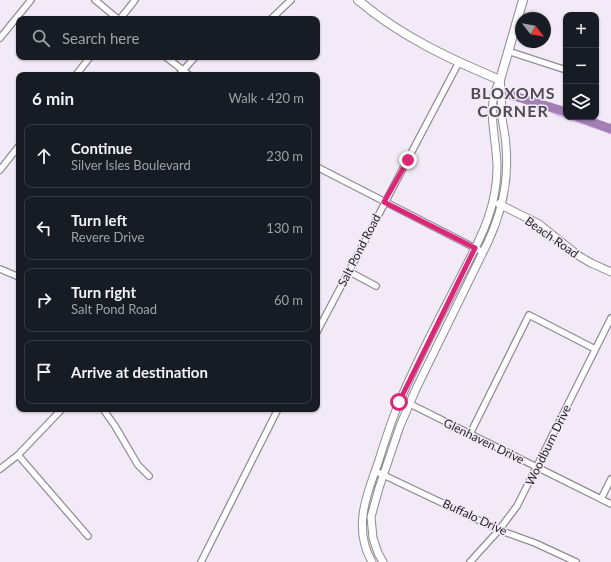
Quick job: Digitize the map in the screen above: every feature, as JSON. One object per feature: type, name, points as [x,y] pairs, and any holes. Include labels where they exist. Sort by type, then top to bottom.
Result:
[{"type":"main road","points":[[358,0],[408,36],[459,62],[500,80],[523,0]]},
{"type":"street","points":[[18,16],[31,0]]},
{"type":"street","points":[[95,0],[115,16]]},
{"type":"street","points":[[122,16],[136,0]]},
{"type":"street","points":[[274,16],[291,0]]},
{"type":"street","points":[[1,36],[16,18]]},
{"type":"street","points":[[508,51],[563,69]]},
{"type":"street","points":[[78,72],[88,60]]},
{"type":"street","points":[[169,60],[180,72]]},
{"type":"street","points":[[182,72],[192,60]]},
{"type":"street","name":"Salt Pond Road","points":[[320,326],[459,62]]},
{"type":"street","points":[[372,562],[366,549],[364,539],[363,516],[375,471],[391,423],[400,399],[485,227],[493,201],[497,168],[496,141],[493,121],[494,101],[495,92],[500,80]]},
{"type":"street","points":[[383,562],[373,538],[372,517],[400,426],[409,403],[493,231],[502,205],[506,179],[507,157],[500,80]]},
{"type":"street","points":[[0,170],[16,150]]},
{"type":"street","points":[[320,169],[483,252]]},
{"type":"street","name":"Beach Road","points":[[493,201],[539,224],[579,256],[611,272]]},
{"type":"street","points":[[0,269],[16,276]]},
{"type":"street","points":[[348,271],[376,286]]},
{"type":"street","points":[[470,434],[529,315],[595,349]]},
{"type":"street","name":"Woodburn Drive","points":[[470,562],[499,530],[517,506],[611,318]]},
{"type":"street","name":"Glenhaven Drive","points":[[400,399],[611,504]]},
{"type":"street","points":[[0,469],[18,455],[59,412]]},
{"type":"street","points":[[105,412],[138,465],[149,476]]},
{"type":"street","points":[[201,562],[276,412]]},
{"type":"street","points":[[18,455],[88,536]]},
{"type":"street","name":"Buffalo Drive","points":[[375,471],[499,530],[536,543],[567,560],[576,562]]},
{"type":"street","points":[[601,499],[611,479]]},
{"type":"shaded area","points":[[510,92],[563,107],[563,118],[536,105],[511,98]]},
{"type":"shaded area","points":[[569,120],[599,120],[611,123],[611,135]]},
{"type":"waterway","points":[[508,94],[563,111]]},
{"type":"waterway","points":[[586,120],[611,129]]},
{"type":"district","name":"BLOXOMS CORNER","points":[[513,101]]},
{"type":"route","points":[[399,402],[475,248],[384,202],[408,160]]}]
